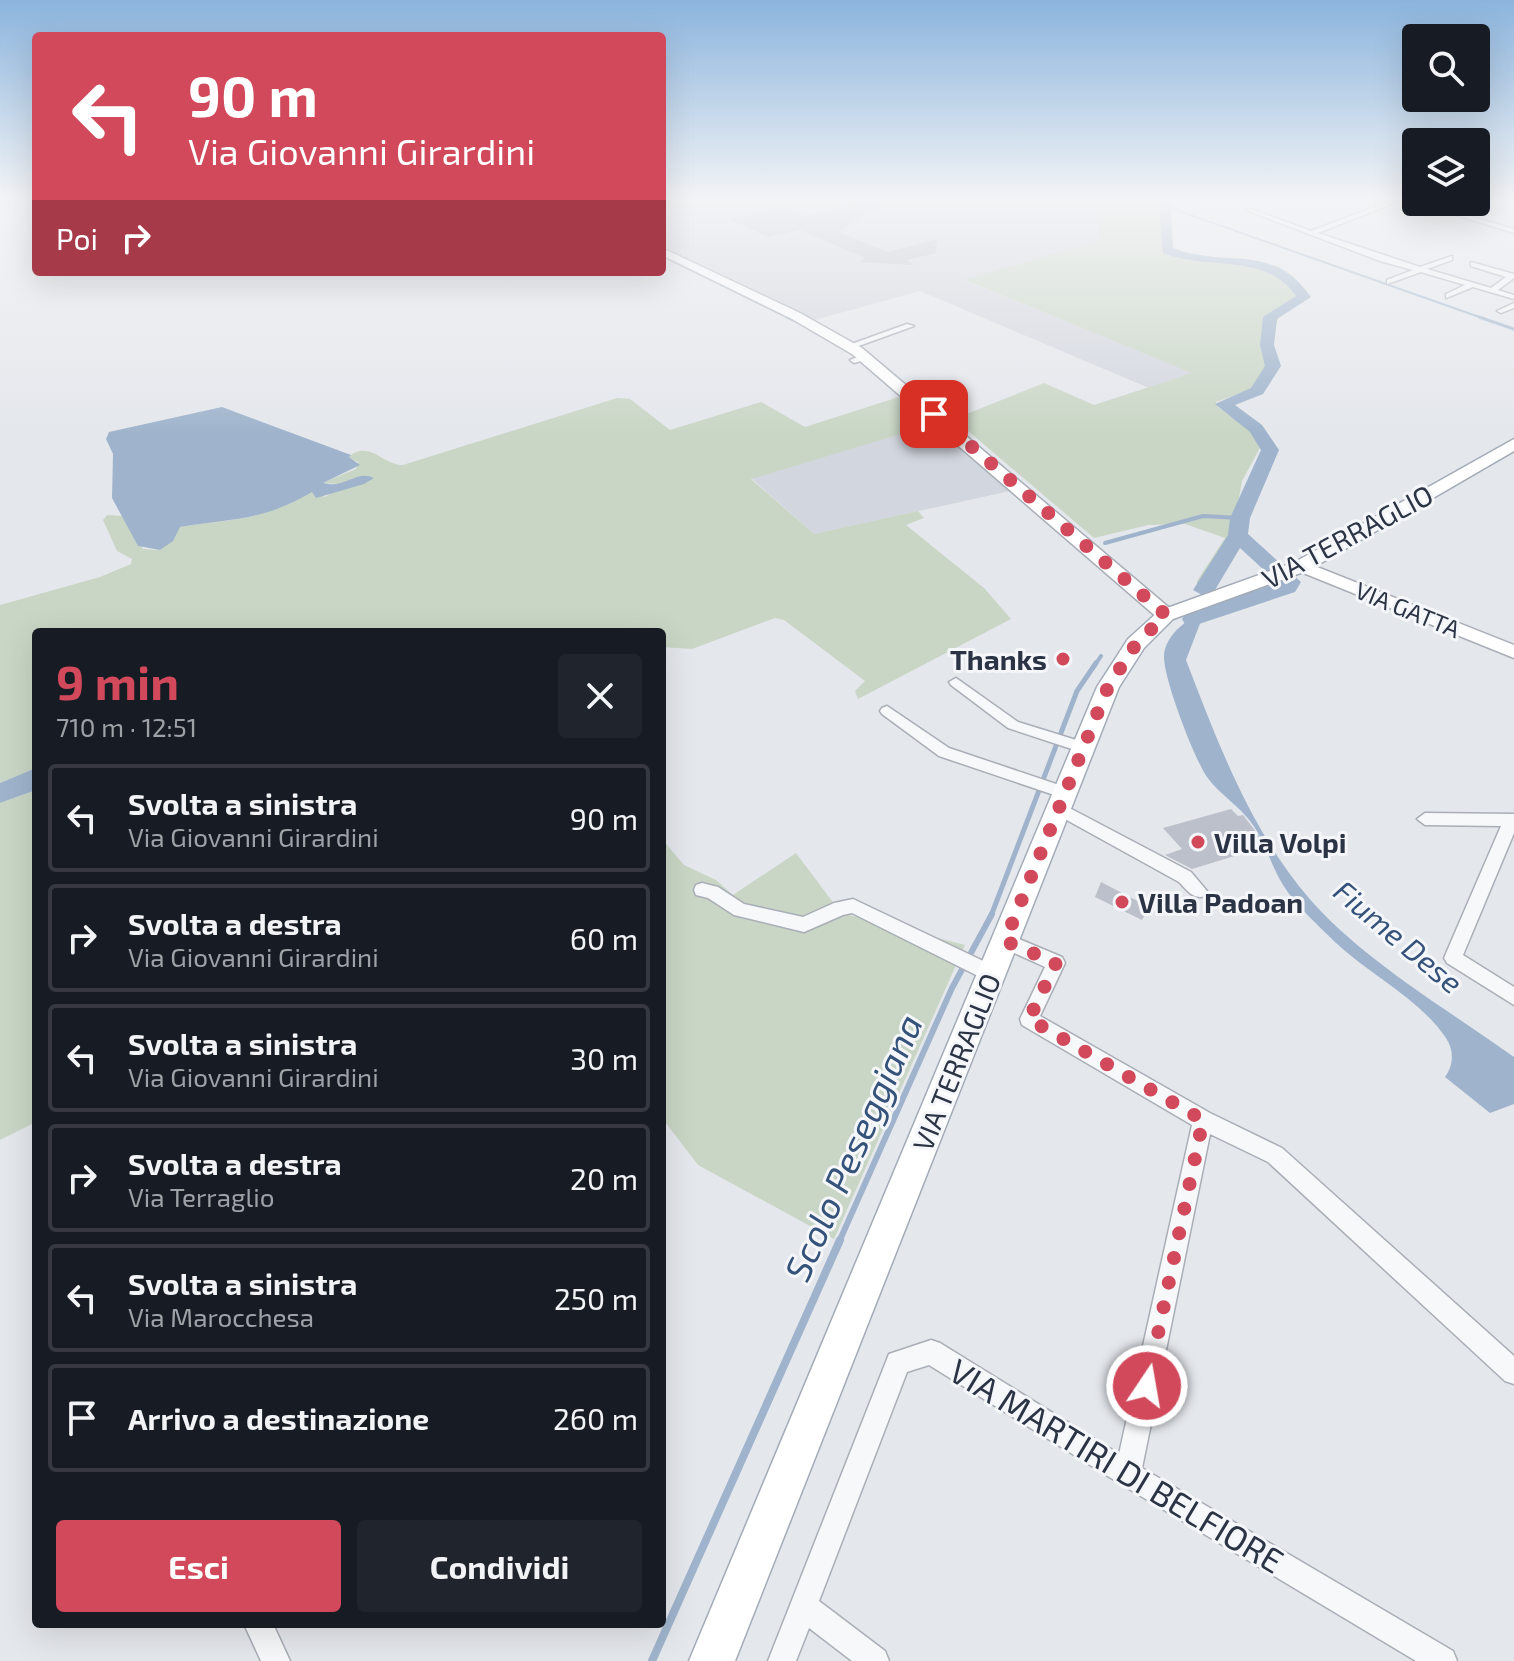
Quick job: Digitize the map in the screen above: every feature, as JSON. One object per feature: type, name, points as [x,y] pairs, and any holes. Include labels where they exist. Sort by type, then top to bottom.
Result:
[{"type":"main road","name":"VIA TERRAGLIO","points":[[712,1661],[984,970],[1014,945],[1067,743],[1125,658],[1145,633],[1166,615],[1288,573],[1514,444]]},
{"type":"street","points":[[719,279],[796,316],[856,355],[1166,615]]},
{"type":"street","points":[[1390,282],[1399,279]]},
{"type":"street","points":[[1450,279],[1514,297]]},
{"type":"street","points":[[1491,291],[1508,279]]},
{"type":"street","points":[[1449,296],[1472,285]]},
{"type":"street","points":[[1501,311],[1514,305]]},
{"type":"street","points":[[856,355],[910,326]]},
{"type":"street","name":"VIA GATTA","points":[[1288,573],[1514,652]]},
{"type":"street","points":[[956,682],[1013,725],[1067,743]]},
{"type":"street","points":[[887,711],[944,752],[1052,793],[1185,877],[1199,891]]},
{"type":"street","points":[[1425,819],[1513,820],[1453,958],[1514,997]]},
{"type":"street","points":[[702,890],[712,892],[740,910],[804,925],[818,921],[827,912],[853,906],[984,970]]},
{"type":"street","points":[[1014,945],[1056,963],[1029,1019],[1203,1120],[1275,1155],[1514,1372]]},
{"type":"street","points":[[1128,1474],[1203,1120]]},
{"type":"street","name":"VIA MARTIRI DI BELFIORE","points":[[782,1661],[898,1363],[931,1352],[1128,1474],[1443,1661]]},
{"type":"street","points":[[803,1606],[875,1661]]},
{"type":"street","points":[[260,1628],[276,1661]]},
{"type":"shaded area","points":[[723,279],[974,279],[966,281],[1193,373],[1149,388],[920,291],[811,321]]},
{"type":"shaded area","points":[[934,424],[1010,491],[814,534],[751,478]]},
{"type":"green space","points":[[1295,279],[1310,296],[1279,315],[1271,346],[1273,356],[1254,388],[1216,402],[1218,407],[1249,429],[1261,446],[1242,481],[1232,536],[1213,569],[1197,587],[1197,581],[1225,538],[1185,524],[1148,525],[1094,538],[954,419],[1044,383],[1094,405],[1192,373],[965,280]]},
{"type":"green space","points":[[902,396],[934,424],[751,479],[814,534],[918,511],[924,518],[906,525],[984,588],[1011,619],[858,699],[855,691],[865,681],[784,620],[775,618],[692,649],[666,647],[666,628],[32,628],[32,770],[0,783],[0,605],[100,577],[131,564],[132,559],[117,551],[103,520],[107,515],[122,516],[143,549],[160,550],[180,527],[262,514],[312,491],[325,497],[355,477],[344,484],[322,483],[356,469],[358,462],[348,457],[356,452],[370,452],[403,465],[617,398],[630,399],[670,430],[761,402],[805,427]]},
{"type":"green space","points":[[32,791],[32,1124],[0,1140],[0,803]]},
{"type":"green space","points":[[666,844],[684,865],[716,880],[733,895],[796,853],[841,913],[965,945],[834,1239],[698,1165],[666,1123]]},
{"type":"water","points":[[222,407],[351,455],[349,457],[360,465],[323,483],[338,483],[362,476],[374,478],[364,484],[316,498],[312,492],[262,514],[180,527],[173,541],[160,550],[138,546],[112,498],[113,454],[106,439],[109,432]]},
{"type":"water","points":[[1212,608],[1201,621],[1186,660],[1223,753],[1269,843],[1308,897],[1353,941],[1514,1057],[1514,1104],[1490,1113],[1445,1077],[1452,1052],[1435,1024],[1408,999],[1349,955],[1304,911],[1282,884],[1253,825],[1207,777],[1181,718],[1164,657],[1165,648],[1174,633],[1188,620]]},
{"type":"water","points":[[32,770],[32,791],[0,803],[0,783]]},
{"type":"building","name":"Villa Volpi","points":[[1231,809],[1238,816],[1243,815],[1267,846],[1192,869],[1165,855],[1182,849],[1163,828]]},
{"type":"building","name":"Villa Padoan","points":[[1101,882],[1149,907],[1142,920],[1095,897]]},
{"type":"waterway","points":[[708,279],[791,319]]},
{"type":"waterway","name":"Fiume Dese","points":[[1238,535],[1240,518],[1270,450],[1256,429],[1223,404],[1257,391],[1273,366],[1267,345],[1270,317],[1304,297],[1290,279]]},
{"type":"waterway","points":[[1370,279],[1485,319]]},
{"type":"waterway","points":[[787,317],[800,323]]},
{"type":"waterway","points":[[1479,317],[1514,329]]},
{"type":"waterway","name":"Scolo Peseggiana","points":[[1105,543],[1203,516],[1240,518]]},
{"type":"waterway","name":"Fiume Dese","points":[[1193,619],[1287,587],[1290,582],[1238,535]]},
{"type":"waterway","name":"Fiume Dese","points":[[1204,590],[1238,535]]},
{"type":"waterway","name":"Scolo Peseggiana","points":[[1095,665],[1101,656]]},
{"type":"waterway","name":"Scolo Peseggiana","points":[[991,915],[1077,691],[1096,663]]},
{"type":"waterway","name":"Scolo Peseggiana","points":[[839,1242],[952,988],[991,915]]},
{"type":"waterway","name":"Scolo Peseggiana","points":[[652,1661],[840,1240]]},
{"type":"place","name":"Thanks","points":[[1063,659]]},
{"type":"place","name":"Villa Volpi","points":[[1198,842]]},
{"type":"place","name":"Villa Padoan","points":[[1122,902]]},
{"type":"route","points":[[934,414],[1166,615],[1136,644],[1108,687],[1005,941],[1056,963],[1029,1019],[1203,1120],[1147,1386]]}]
